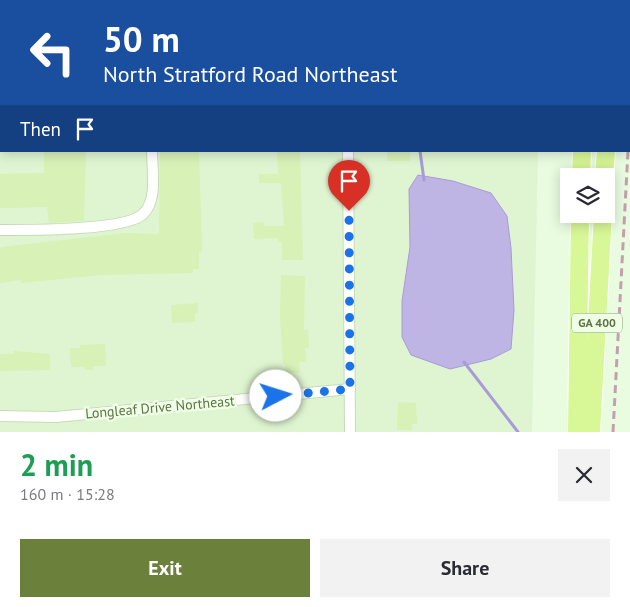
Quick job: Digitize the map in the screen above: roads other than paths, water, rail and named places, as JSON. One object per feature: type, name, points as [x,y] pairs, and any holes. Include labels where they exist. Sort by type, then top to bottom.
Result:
[{"type":"highway","points":[[581,168],[582,152]]},
{"type":"highway","points":[[605,168],[606,152]]},
{"type":"highway","points":[[577,432],[580,223]]},
{"type":"highway","name":"GA 400","points":[[591,432],[602,223]]},
{"type":"street","points":[[0,230],[73,229],[134,220],[144,213],[152,197],[152,152]]},
{"type":"street","points":[[348,152],[350,432]]},
{"type":"street","name":"Longleaf Drive Northeast","points":[[0,416],[56,417],[350,389]]},
{"type":"waterway","points":[[420,152],[424,180]]},
{"type":"waterway","points":[[464,362],[518,432]]},
{"type":"railway","points":[[613,432],[628,152]]}]
